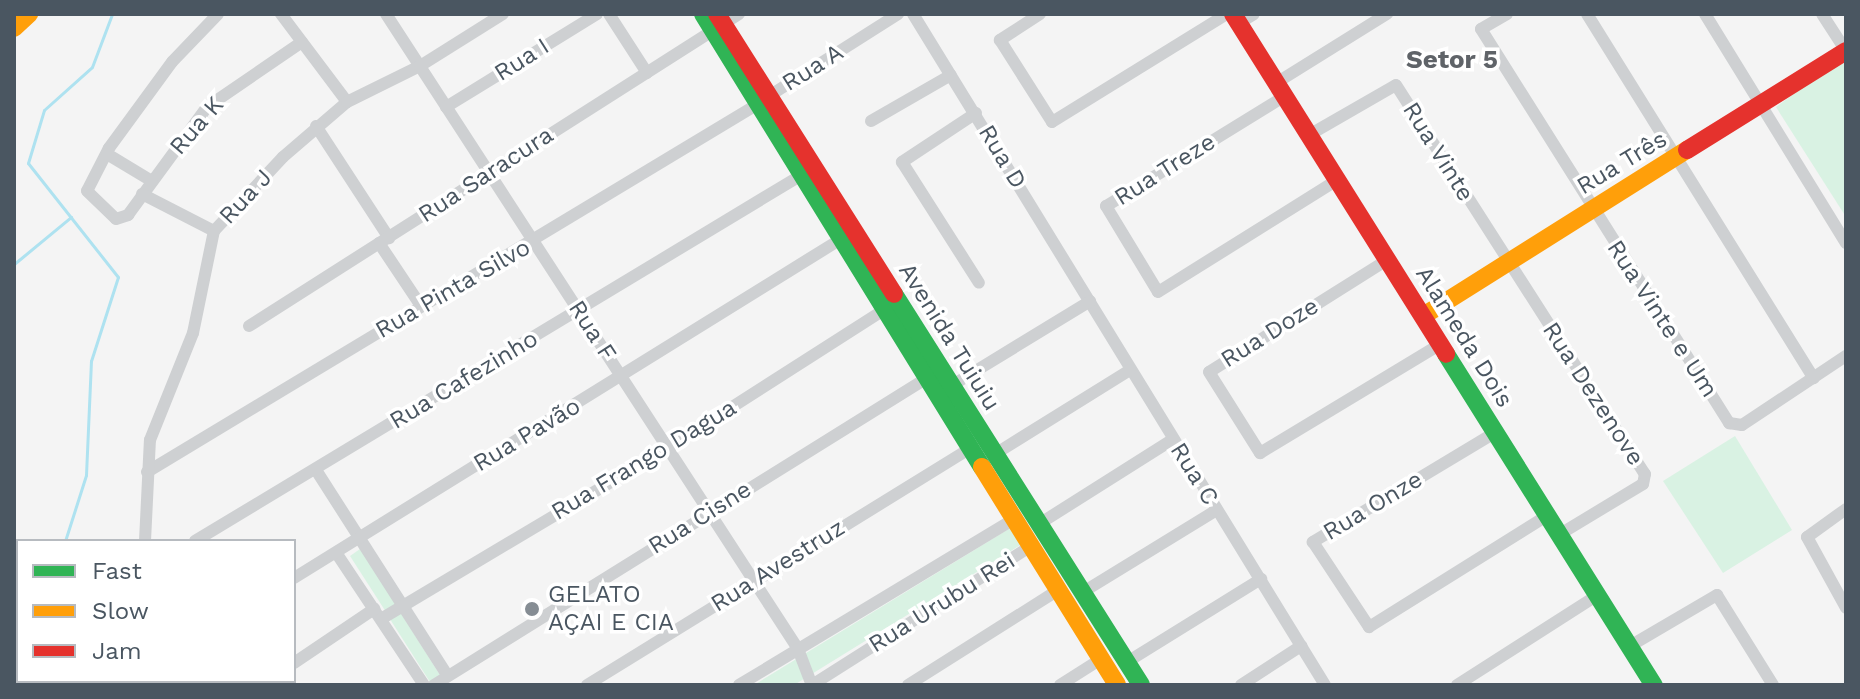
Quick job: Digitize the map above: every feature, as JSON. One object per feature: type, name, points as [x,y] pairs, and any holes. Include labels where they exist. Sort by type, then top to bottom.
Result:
[{"type":"main road","name":"Alameda Dois","points":[[1238,16],[1280,90],[1630,646],[1650,683]]},
{"type":"main road","name":"Avenida Tuiuiu","points":[[719,19],[763,100],[922,354],[927,378],[1117,685]]},
{"type":"main road","name":"Rua Três","points":[[1423,316],[1846,51]]},
{"type":"main road","name":"Avenida Tuiuiu","points":[[808,171],[841,239],[885,309],[951,386],[1141,685]]},
{"type":"street","points":[[152,181],[107,154],[172,62],[218,14]]},
{"type":"street","points":[[281,14],[347,102]]},
{"type":"street","name":"Rua F","points":[[386,14],[798,649],[812,685]]},
{"type":"street","name":"Rua J","points":[[145,539],[150,440],[193,333],[214,231],[316,126],[347,102],[420,66],[503,14]]},
{"type":"street","name":"Rua I","points":[[446,107],[597,14]]},
{"type":"street","points":[[609,14],[647,73]]},
{"type":"street","name":"Rua A","points":[[763,100],[898,14]]},
{"type":"street","name":"Rua D","points":[[913,14],[1090,301]]},
{"type":"street","points":[[1040,14],[1000,40],[1052,122],[1238,16]]},
{"type":"street","points":[[1280,90],[1387,14]]},
{"type":"street","name":"Rua Vinte e Um","points":[[1507,14],[1481,29],[1592,209],[1733,426],[1814,378]]},
{"type":"street","points":[[1587,14],[1814,378],[1846,356]]},
{"type":"street","points":[[1705,14],[1846,243]]},
{"type":"street","points":[[1822,14],[1846,51]]},
{"type":"street","name":"Rua Saracura","points":[[249,326],[647,73],[719,19]]},
{"type":"street","name":"Rua K","points":[[107,154],[88,196],[122,220],[207,107],[302,42]]},
{"type":"street","points":[[871,121],[951,75]]},
{"type":"street","name":"Rua Vinte","points":[[1309,135],[1396,85],[1509,263]]},
{"type":"street","name":"Rua Treze","points":[[1280,90],[1106,206],[1158,292],[1337,180]]},
{"type":"street","name":"Rua Pinta Silvo","points":[[147,472],[421,306],[534,242],[763,100]]},
{"type":"street","points":[[976,113],[902,162],[979,283]]},
{"type":"street","points":[[316,126],[421,306]]},
{"type":"street","name":"Rua Cafezinho","points":[[198,539],[808,171]]},
{"type":"street","points":[[142,194],[214,231]]},
{"type":"street","name":"Rua Pavão","points":[[296,577],[623,379],[841,239]]},
{"type":"street","name":"Rua Doze","points":[[1387,260],[1209,372],[1260,453],[1441,344]]},
{"type":"street","name":"Rua Dezenove","points":[[1509,263],[1646,477],[1643,484],[1560,534]]},
{"type":"street","points":[[951,386],[1090,301]]},
{"type":"street","name":"Rua C","points":[[1090,301],[1172,440],[1325,685]]},
{"type":"street","name":"Rua Frango Dagua","points":[[378,614],[401,606],[668,448],[885,309]]},
{"type":"street","points":[[995,454],[1130,370]]},
{"type":"street","name":"Rua Cisne","points":[[434,685],[927,378]]},
{"type":"street","name":"Rua Onze","points":[[1496,432],[1313,542],[1369,627],[1548,515]]},
{"type":"street","points":[[1039,524],[1172,440]]},
{"type":"street","name":"Rua Avestruz","points":[[587,685],[971,448]]},
{"type":"street","points":[[316,470],[447,675]]},
{"type":"street","points":[[1846,509],[1810,531],[1807,541],[1846,608]]},
{"type":"street","points":[[1083,592],[1217,510]]},
{"type":"street","points":[[739,685],[1014,519]]},
{"type":"street","name":"Rua Urubu Rei","points":[[812,685],[1031,546]]},
{"type":"street","points":[[337,554],[424,685]]},
{"type":"street","points":[[1127,662],[1261,579]]},
{"type":"street","points":[[908,685],[1058,590]]},
{"type":"street","points":[[1457,685],[1598,595]]},
{"type":"street","points":[[1630,646],[1717,595],[1773,685]]},
{"type":"street","points":[[296,662],[378,614]]},
{"type":"street","points":[[1241,685],[1301,646]]},
{"type":"street","points":[[1060,685],[1101,659]]},
{"type":"green space","points":[[1846,56],[1846,217],[1776,107]]},
{"type":"green space","points":[[1735,436],[1792,530],[1723,573],[1663,481]]},
{"type":"green space","points":[[1012,527],[1022,544],[794,685],[754,685]]},
{"type":"green space","points":[[360,549],[397,605],[386,612],[350,556]]},
{"type":"green space","points":[[399,610],[440,675],[430,682],[388,616]]},
{"type":"waterway","points":[[66,539],[86,475],[91,361],[118,277],[28,163],[44,110],[92,67],[112,14]]},
{"type":"waterway","points":[[14,264],[71,217]]},
{"type":"traffic: fast","points":[[703,14],[982,467]]},
{"type":"traffic: fast","points":[[894,294],[1141,685]]},
{"type":"traffic: fast","points":[[1446,354],[1654,685]]},
{"type":"traffic: slow","points":[[14,28],[29,14]]},
{"type":"traffic: slow","points":[[1423,316],[1687,150]]},
{"type":"traffic: slow","points":[[982,467],[1117,685]]},
{"type":"traffic: jam","points":[[717,14],[894,294]]},
{"type":"traffic: jam","points":[[1233,14],[1446,354]]},
{"type":"traffic: jam","points":[[1687,150],[1846,51]]},
{"type":"place","name":"GELATO AÇAI E CIA","points":[[532,609]]},
{"type":"district","name":"Setor 5","points":[[1452,60]]}]
